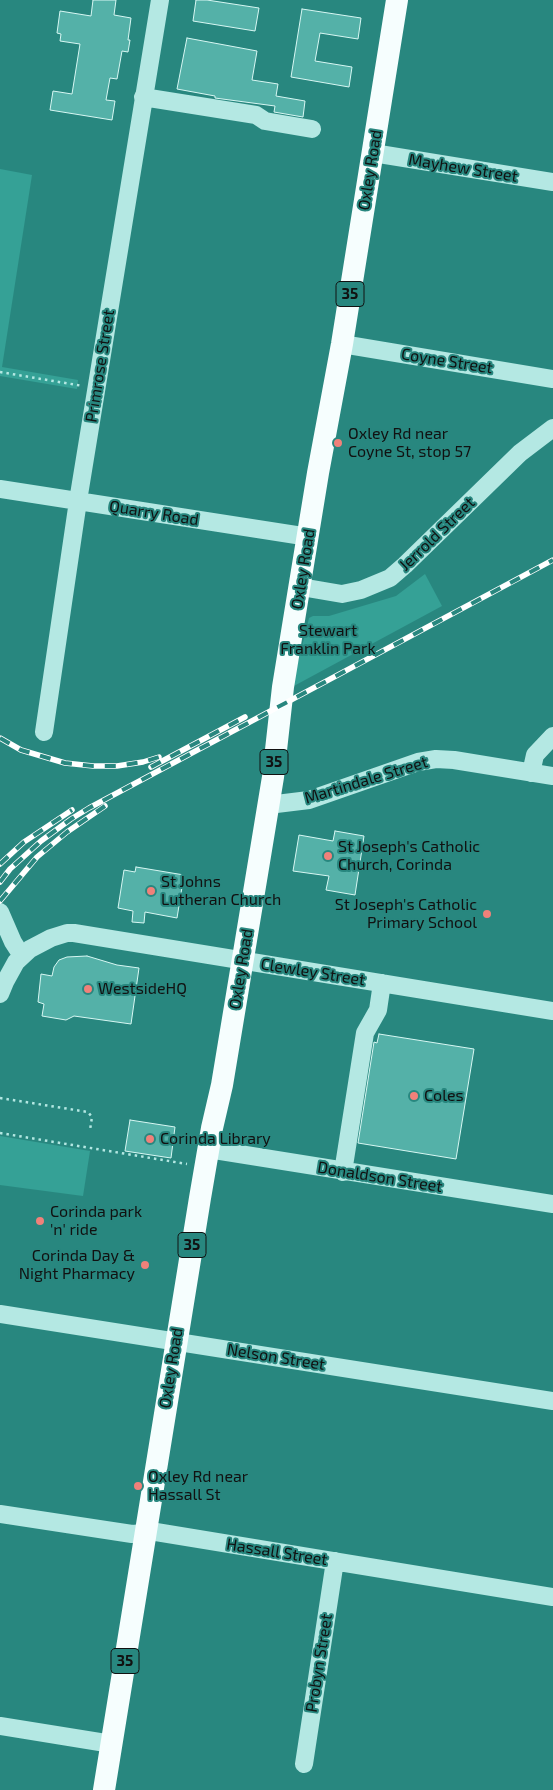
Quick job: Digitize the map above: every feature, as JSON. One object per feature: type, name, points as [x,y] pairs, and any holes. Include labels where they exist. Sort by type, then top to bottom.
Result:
[{"type":"main road","name":"Oxley Road","points":[[104,1790],[208,1149],[222,1085],[243,960],[268,805],[283,687],[318,473],[342,344],[397,0]]},
{"type":"street","name":"Primrose Street","points":[[44,732],[96,388],[160,0]]},
{"type":"street","points":[[143,97],[256,115],[265,121],[312,129]]},
{"type":"street","name":"Mayhew Street","points":[[373,153],[553,182]]},
{"type":"street","name":"Coyne Street","points":[[342,344],[553,378]]},
{"type":"street","name":"Jerrold Street","points":[[300,587],[342,594],[361,590],[390,578],[520,453],[553,428]]},
{"type":"street","name":"Quarry Road","points":[[0,489],[309,537]]},
{"type":"street","points":[[531,772],[535,755],[553,736]]},
{"type":"street","name":"Martindale Street","points":[[268,805],[309,800],[418,762],[436,759],[454,760],[553,776]]},
{"type":"street","points":[[0,912],[9,934],[22,956],[11,971],[0,994]]},
{"type":"street","name":"Clewley Street","points":[[22,956],[44,941],[67,933],[84,934],[553,1011]]},
{"type":"street","points":[[343,1172],[365,1033],[378,1010],[382,984]]},
{"type":"street","name":"Donaldson Street","points":[[208,1149],[553,1204]]},
{"type":"street","name":"Nelson Street","points":[[0,1314],[553,1401]]},
{"type":"street","name":"Hassall Street","points":[[0,1514],[132,1534],[156,1532],[553,1597]]},
{"type":"street","name":"Probyn Street","points":[[304,1764],[335,1561]]},
{"type":"street","points":[[0,1726],[112,1744]]},
{"type":"path","points":[[0,372],[96,388]]},
{"type":"path","points":[[0,1098],[88,1112],[92,1116],[90,1130]]},
{"type":"path","points":[[0,1133],[187,1164]]},
{"type":"green space","points":[[0,169],[32,175],[2,367],[78,380],[77,389],[0,376]]},
{"type":"green space","name":"Stewart Franklin Park","points":[[425,574],[442,606],[292,687],[309,618],[313,616],[329,616],[396,596]]},
{"type":"green space","points":[[0,1136],[90,1151],[83,1196],[0,1185]]},
{"type":"building","points":[[93,0],[116,0],[114,15],[131,18],[128,52],[122,51],[117,79],[110,78],[106,100],[115,101],[112,120],[50,110],[53,91],[72,94],[80,44],[60,41],[61,34],[57,33],[60,11],[91,16]]},
{"type":"building","points":[[196,0],[259,8],[255,31],[193,21]]},
{"type":"building","points":[[302,9],[361,18],[358,39],[320,33],[315,61],[352,67],[349,87],[291,77]]},
{"type":"building","points":[[187,38],[257,51],[252,80],[278,84],[276,96],[305,101],[303,117],[274,112],[275,106],[215,98],[215,96],[177,89]]},
{"type":"building","name":"St Joseph's Catholic Church, Corinda","points":[[335,831],[364,836],[355,895],[326,890],[329,876],[293,871],[299,835],[333,841]]},
{"type":"building","name":"St Johns Lutheran Church","points":[[136,867],[184,875],[177,918],[145,912],[144,923],[132,922],[133,911],[118,908],[124,870],[135,872]]},
{"type":"building","name":"WestsideHQ","points":[[87,956],[117,965],[139,968],[131,1024],[74,1016],[66,1020],[42,1016],[44,1004],[38,1002],[41,974],[52,976],[54,967],[59,960],[67,957]]},
{"type":"building","name":"Coles","points":[[379,1034],[474,1049],[456,1159],[358,1143],[374,1042],[377,1043]]},
{"type":"building","name":"Corinda Library","points":[[130,1120],[175,1127],[171,1158],[125,1151]]},
{"type":"railway","points":[[0,882],[10,869],[41,841],[89,808],[553,560]]},
{"type":"railway","points":[[151,767],[245,717]]},
{"type":"railway","points":[[0,738],[21,750],[65,763],[117,766],[143,762],[159,757]]},
{"type":"railway","points":[[0,901],[37,857],[67,832],[105,806]]},
{"type":"railway","points":[[0,864],[24,842],[72,810]]},
{"type":"place","name":"Oxley Rd near Coyne St, stop 57","points":[[338,443]]},
{"type":"place","name":"St Joseph's Catholic Church, Corinda","points":[[328,856]]},
{"type":"place","name":"St Johns Lutheran Church","points":[[151,891]]},
{"type":"place","name":"St Joseph's Catholic Primary School","points":[[487,914]]},
{"type":"place","name":"WestsideHQ","points":[[88,989]]},
{"type":"place","name":"Coles","points":[[414,1096]]},
{"type":"place","name":"Corinda Library","points":[[150,1139]]},
{"type":"place","name":"Corinda park 'n' ride","points":[[40,1221]]},
{"type":"place","name":"Corinda Day & Night Pharmacy","points":[[145,1265]]},
{"type":"place","name":"Oxley Rd near Hassall St","points":[[138,1486]]}]
